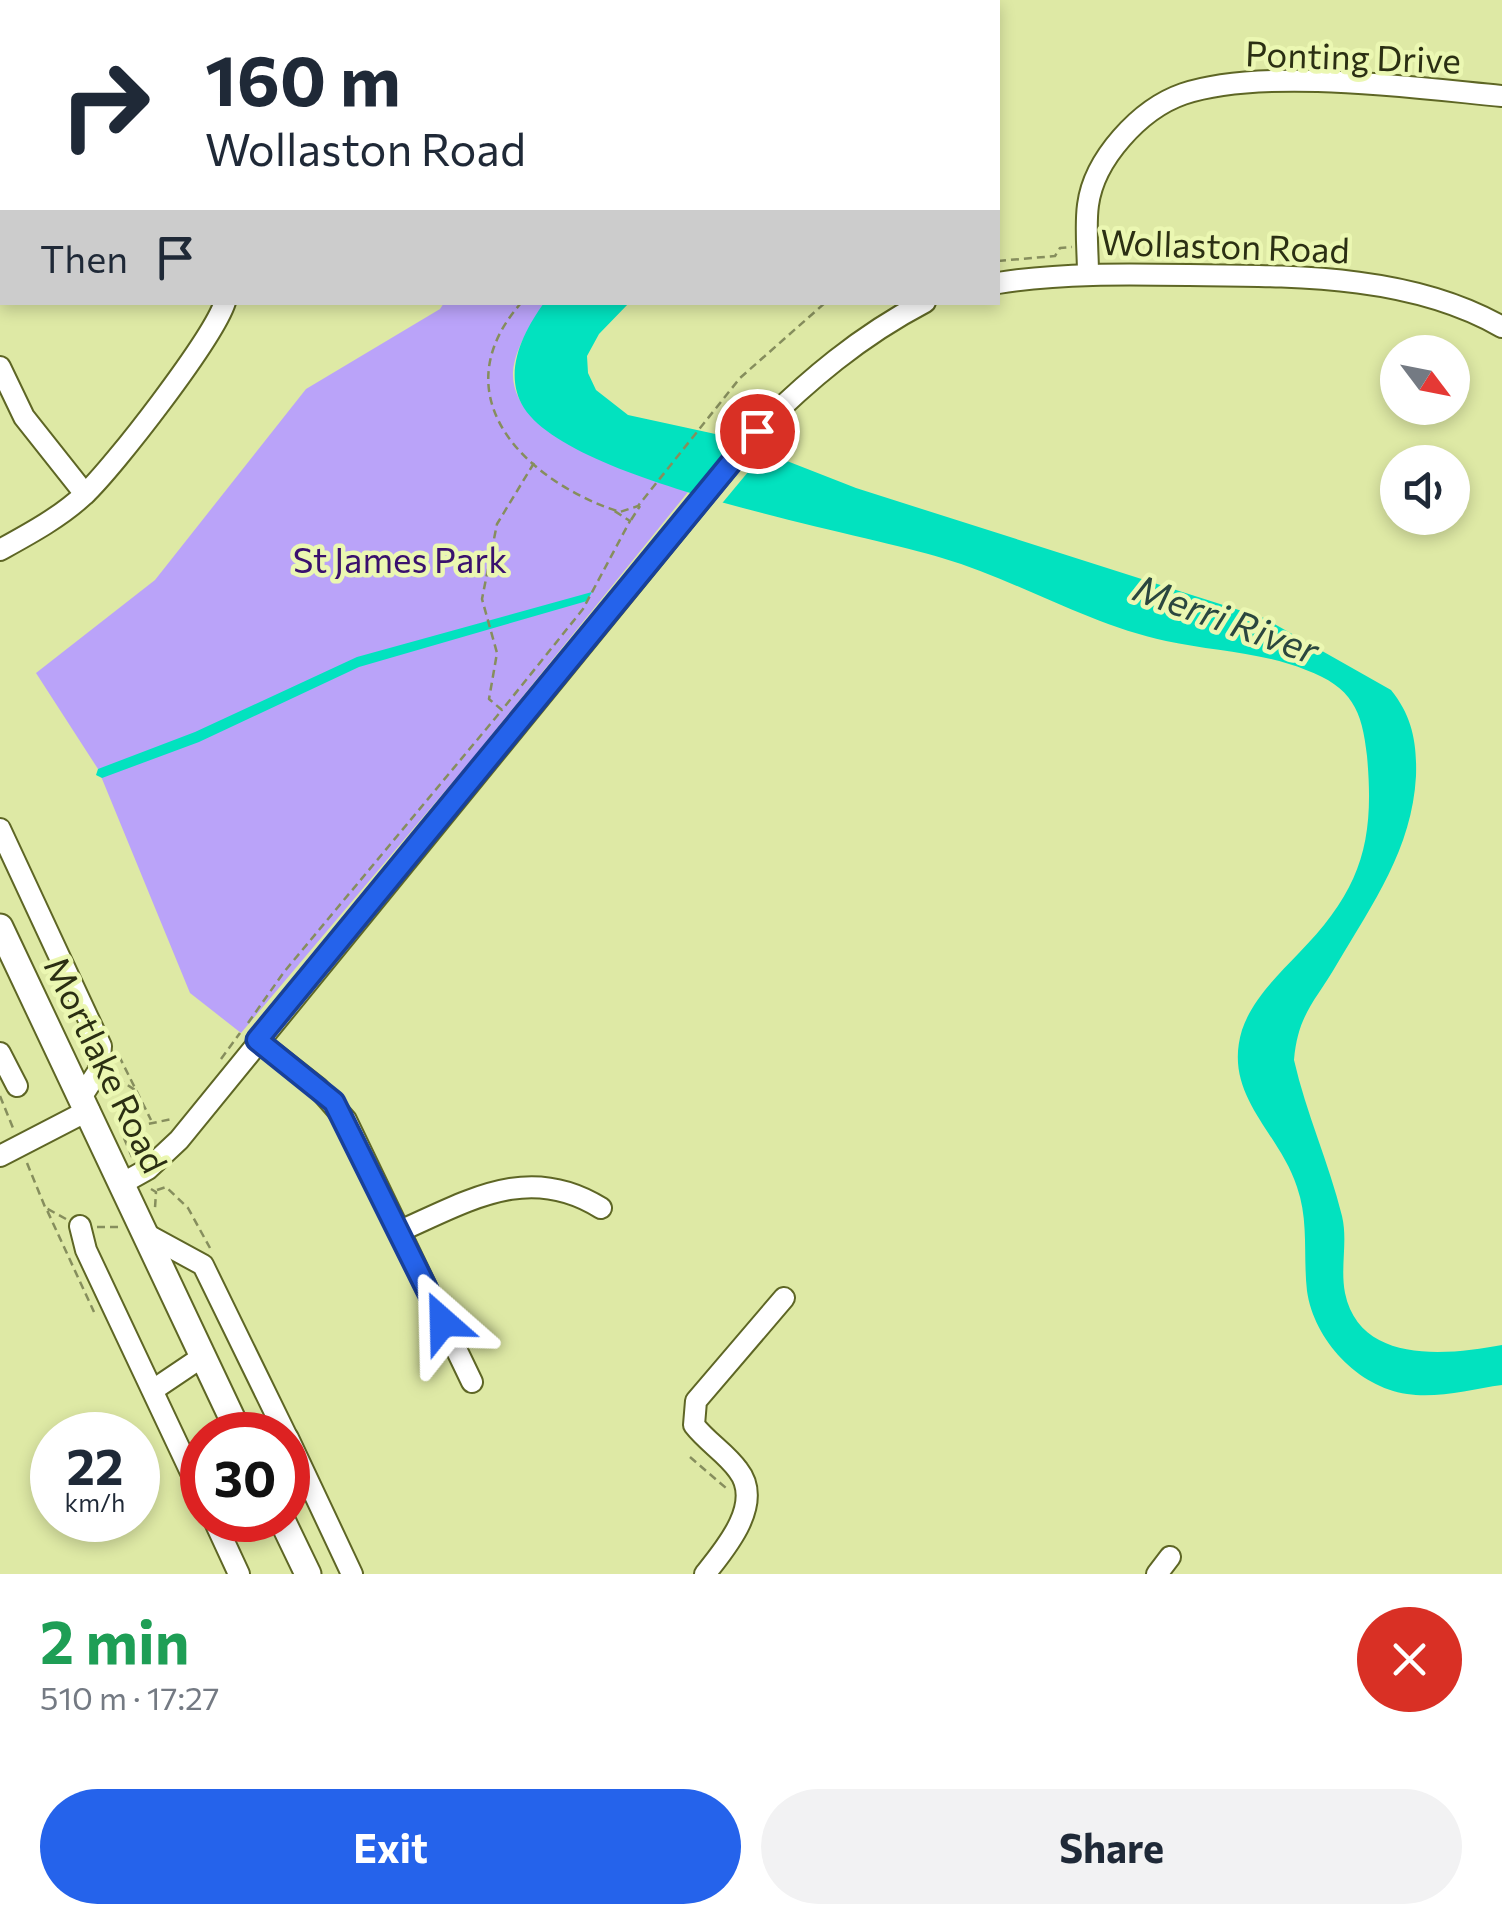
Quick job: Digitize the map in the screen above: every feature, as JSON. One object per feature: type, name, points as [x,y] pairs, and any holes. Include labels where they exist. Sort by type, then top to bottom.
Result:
[{"type":"main road","name":"Mortlake Road","points":[[0,927],[229,1412]]},
{"type":"main road","points":[[293,1542],[308,1574]]},
{"type":"street","name":"Ponting Drive","points":[[1088,274],[1088,204],[1102,165],[1148,113],[1183,94],[1235,85],[1328,82],[1502,96]]},
{"type":"street","name":"Wollaston Road","points":[[1000,284],[1088,274],[1320,276],[1466,306],[1502,327]]},
{"type":"street","points":[[0,550],[44,526],[85,494],[192,359],[223,305]]},
{"type":"street","points":[[123,1183],[167,1152],[757,431],[809,379],[847,350],[920,305]]},
{"type":"street","points":[[0,366],[24,417],[85,494]]},
{"type":"street","points":[[0,829],[101,1046],[99,1070],[85,1103],[0,1156]]},
{"type":"street","points":[[257,1040],[334,1102],[472,1382]]},
{"type":"street","points":[[0,1054],[17,1086]]},
{"type":"street","points":[[400,1232],[486,1195],[537,1184],[578,1194],[601,1208]]},
{"type":"street","points":[[80,1226],[86,1250],[180,1448]]},
{"type":"street","points":[[146,1234],[203,1265],[275,1412]]},
{"type":"street","points":[[714,1571],[747,1506],[739,1470],[694,1425],[696,1401],[784,1298]]},
{"type":"street","points":[[153,1390],[202,1356]]},
{"type":"street","points":[[310,1485],[352,1574]]},
{"type":"street","points":[[224,1542],[239,1574]]},
{"type":"street","points":[[1156,1574],[1170,1557]]},
{"type":"path","points":[[1000,261],[1055,256],[1060,248],[1088,244]]},
{"type":"path","points":[[519,305],[490,360],[488,400],[497,424],[535,462],[573,490],[630,521]]},
{"type":"path","points":[[611,509],[630,512],[753,364],[822,305]]},
{"type":"path","points":[[502,710],[489,699],[498,653],[482,599],[497,524],[535,462]]},
{"type":"path","points":[[219,1061],[284,972],[583,609],[646,496]]},
{"type":"path","points":[[99,1070],[137,1090],[151,1122],[158,1125],[172,1119]]},
{"type":"path","points":[[108,1149],[151,1122]]},
{"type":"path","points":[[709,1473],[723,1456]]},
{"type":"path","points":[[690,1458],[730,1492]]},
{"type":"green space","name":"St James Park","points":[[443,305],[544,305],[521,344],[513,372],[518,396],[532,417],[554,435],[610,464],[688,492],[472,759],[241,1033],[190,993],[98,769],[36,673],[155,580],[306,389]]},
{"type":"water","name":"Merri River","points":[[543,305],[627,305],[599,334],[587,356],[588,373],[596,390],[628,415],[720,435],[856,488],[1264,618],[1391,690],[1412,730],[1415,752],[1416,776],[1407,828],[1377,897],[1304,1019],[1294,1060],[1342,1216],[1345,1293],[1354,1316],[1368,1333],[1409,1350],[1457,1351],[1502,1345],[1502,1385],[1442,1394],[1407,1394],[1372,1382],[1341,1358],[1311,1309],[1297,1187],[1255,1112],[1240,1074],[1242,1030],[1252,1009],[1336,908],[1359,864],[1368,815],[1367,756],[1358,713],[1344,693],[1322,677],[1289,664],[1137,634],[970,567],[718,501],[597,459],[552,435],[524,408],[518,395],[515,367],[529,327]]},
{"type":"water","points":[[592,592],[587,601],[359,667],[199,742],[102,778],[96,775],[98,769],[195,732],[357,657]]},
{"type":"pier","points":[[743,439],[767,449],[719,507],[694,499]]},
{"type":"route","points":[[443,1322],[346,1120],[334,1102],[257,1040],[757,431]]}]
